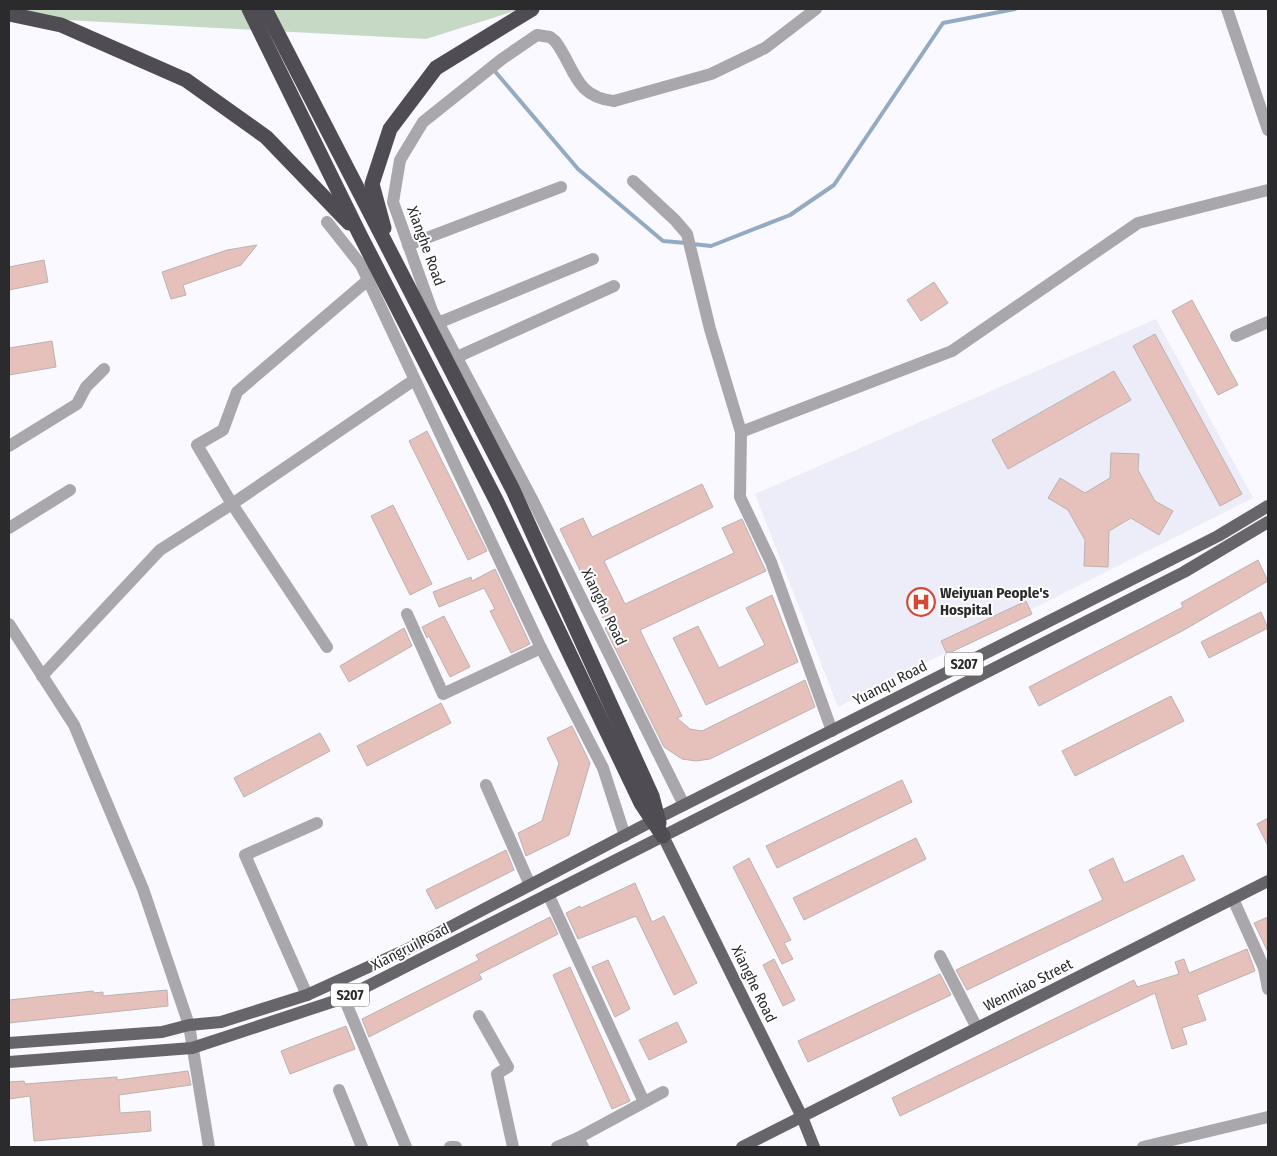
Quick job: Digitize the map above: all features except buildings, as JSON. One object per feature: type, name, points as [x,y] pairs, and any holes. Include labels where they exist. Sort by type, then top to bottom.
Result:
[{"type":"highway","points":[[249,9],[359,233],[497,502],[640,803],[663,836]]},
{"type":"highway","points":[[265,9],[513,490],[652,796],[663,836]]},
{"type":"highway","points":[[391,256],[372,184],[390,129],[436,68],[532,9]]},
{"type":"highway","points":[[9,14],[61,25],[186,80],[266,138],[359,233]]},
{"type":"main road","name":"Yuanqu Road","points":[[658,818],[1218,536],[1268,506]]},
{"type":"main road","name":"S207","points":[[663,836],[1184,572],[1268,522]]},
{"type":"main road","name":"Xiangrui Road","points":[[9,1043],[162,1032],[189,1025],[221,1022],[307,995],[410,948],[658,818]]},
{"type":"main road","name":"Xiangrui Road","points":[[9,1062],[192,1048],[344,998],[663,836]]},
{"type":"main road","name":"Xianghe Road","points":[[663,836],[802,1117],[814,1147]]},
{"type":"main road","name":"Wenmiao Street","points":[[742,1147],[1268,881]]},
{"type":"street","name":"Xianghe Road","points":[[684,805],[532,499],[438,323],[393,202],[400,160],[423,122],[502,59],[537,35],[544,35],[555,40],[582,88],[597,98],[614,101],[711,74],[765,48],[816,9]]},
{"type":"street","points":[[1227,9],[1268,130]]},
{"type":"street","points":[[633,181],[675,220],[687,234],[710,329],[741,432],[740,497],[771,562],[832,731]]},
{"type":"street","points":[[408,245],[561,187]]},
{"type":"street","points":[[741,432],[952,351],[1138,223],[1268,190]]},
{"type":"street","points":[[327,222],[361,265],[541,648],[602,768],[625,836]]},
{"type":"street","points":[[438,323],[593,259]]},
{"type":"street","points":[[328,646],[232,504],[197,445],[223,430],[237,392],[368,280]]},
{"type":"street","points":[[457,357],[614,286]]},
{"type":"street","points":[[1236,336],[1268,322]]},
{"type":"street","points":[[9,446],[77,404],[86,387],[104,369]]},
{"type":"street","points":[[42,676],[160,550],[232,504],[414,380]]},
{"type":"street","points":[[9,528],[70,490]]},
{"type":"street","points":[[407,614],[443,694],[541,648]]},
{"type":"street","points":[[9,624],[78,734],[143,889],[189,1025],[209,1147]]},
{"type":"street","points":[[486,785],[530,885]]},
{"type":"street","points":[[307,995],[245,855],[317,823]]},
{"type":"street","points":[[548,894],[644,1102]]},
{"type":"street","points":[[1233,899],[1264,968],[1268,989]]},
{"type":"street","points":[[940,956],[977,1028]]},
{"type":"street","points":[[344,998],[406,1147]]},
{"type":"street","points":[[479,1016],[508,1067],[496,1074],[513,1147]]},
{"type":"street","points":[[339,1090],[362,1147]]},
{"type":"street","points":[[557,1147],[580,1142],[663,1092]]},
{"type":"street","points":[[1143,1147],[1268,1118]]},
{"type":"street","points":[[450,1147],[456,1147]]},
{"type":"shaded area","name":"Weiyuan People's Hospital","points":[[1156,319],[1253,498],[838,707],[755,494]]},
{"type":"green space","points":[[9,9],[521,9],[426,39],[9,17]]},
{"type":"waterway","points":[[693,244],[711,246],[790,215],[834,185],[943,23],[1015,9]]},
{"type":"waterway","points":[[493,69],[578,169],[663,241],[686,243]]},
{"type":"place","name":"Weiyuan People's Hospital","points":[[921,602]]}]
